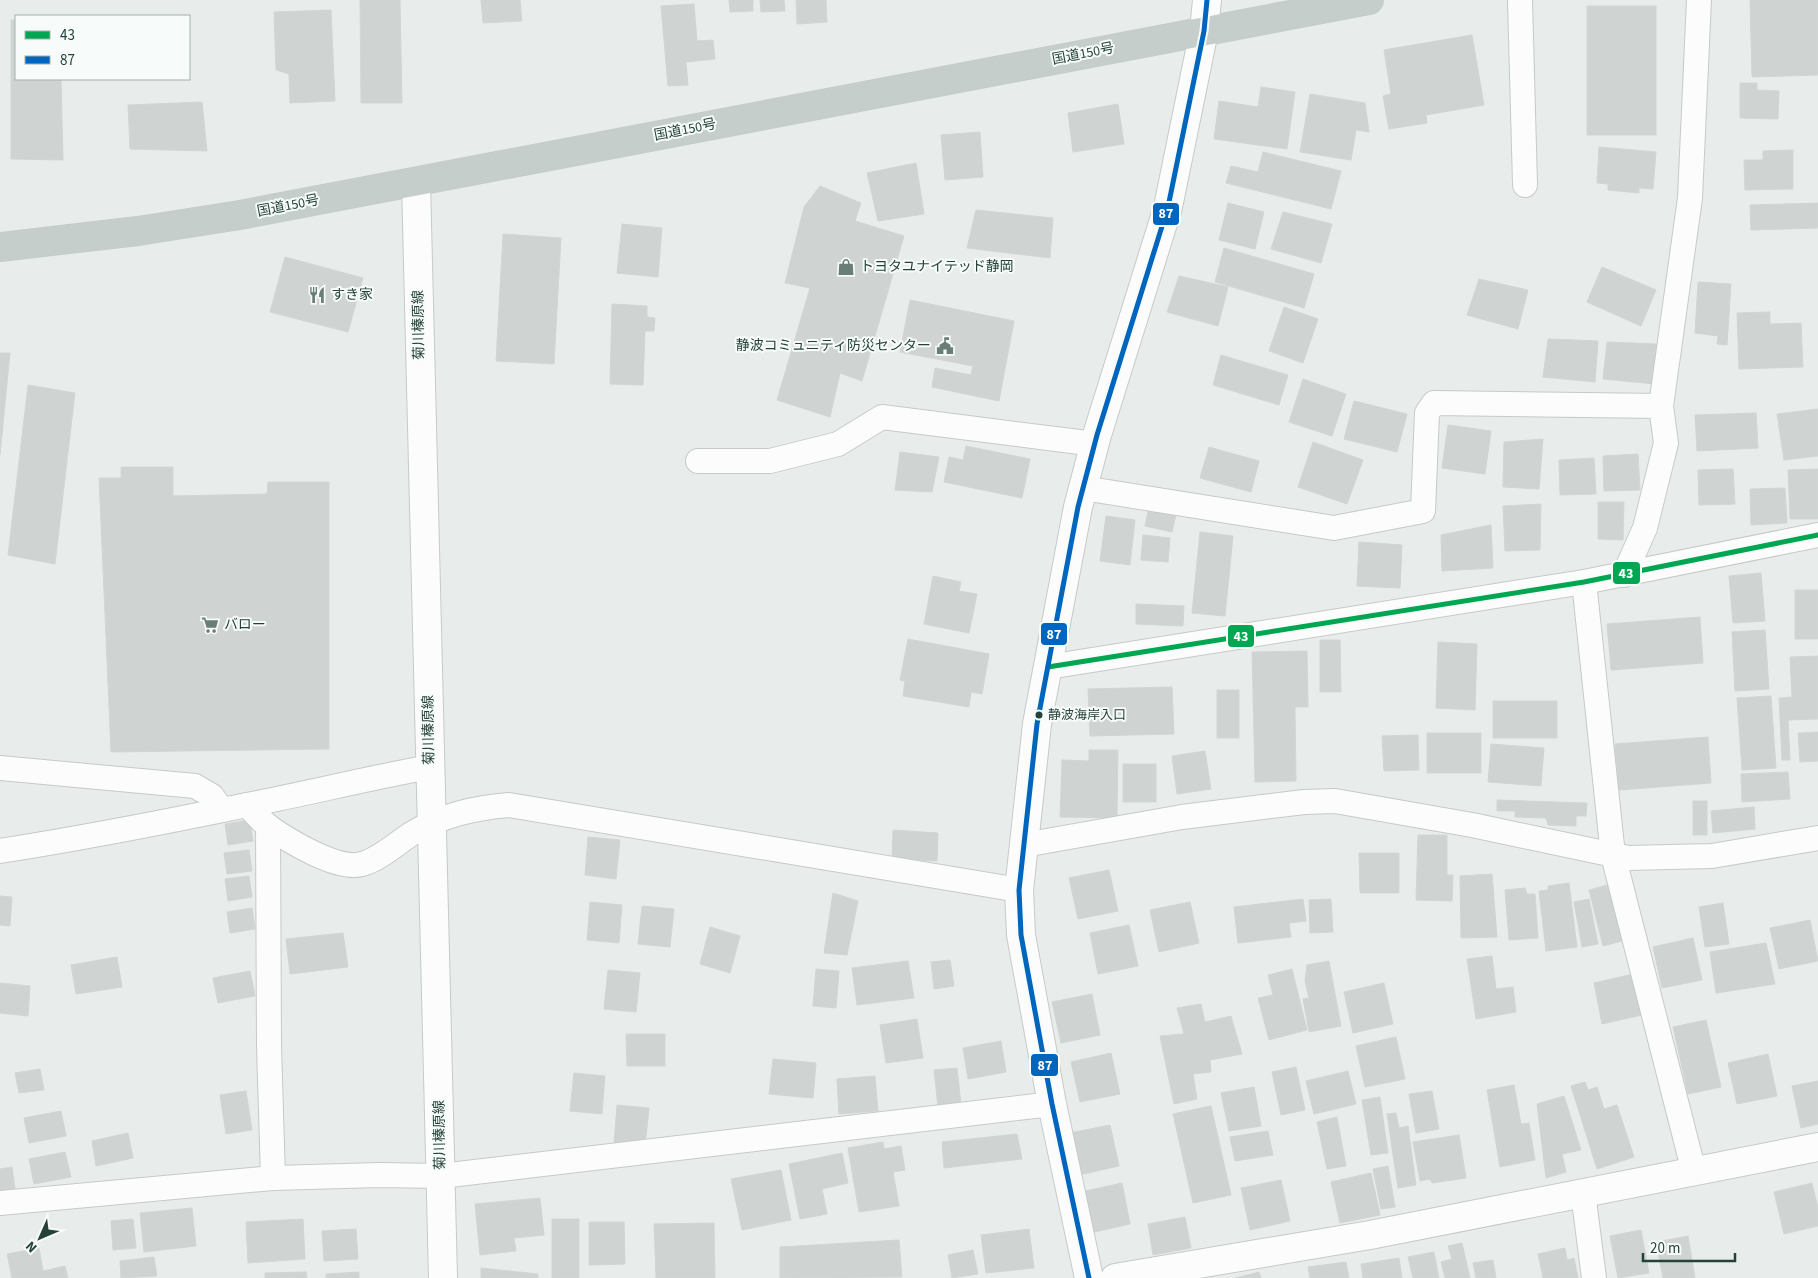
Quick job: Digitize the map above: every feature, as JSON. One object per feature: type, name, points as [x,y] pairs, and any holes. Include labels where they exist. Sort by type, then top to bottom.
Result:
[{"type":"highway","name":"国道150号","points":[[0,247],[138,232],[240,215],[1369,0]]},
{"type":"street","points":[[1089,1278],[1052,1104],[1021,935],[1019,890],[1037,724],[1078,507],[1095,444],[1168,207],[1204,30],[1207,0]]},
{"type":"street","points":[[1520,0],[1525,185]]},
{"type":"street","points":[[1624,575],[1645,528],[1666,443],[1661,406],[1690,198],[1699,0]]},
{"type":"street","name":"菊川榛原線","points":[[416,182],[443,1278]]},
{"type":"street","points":[[1083,488],[1334,528],[1423,511],[1426,413],[1434,403],[1661,406]]},
{"type":"street","points":[[698,461],[770,461],[838,444],[882,417],[1095,444]]},
{"type":"street","points":[[1048,667],[1584,582],[1818,535]]},
{"type":"street","points":[[1584,582],[1613,855],[1694,1172]]},
{"type":"street","points":[[0,851],[222,810],[378,776],[430,767]]},
{"type":"street","points":[[0,768],[195,786],[212,796],[222,810]]},
{"type":"street","points":[[1024,845],[1182,817],[1304,802],[1336,801],[1472,825],[1628,858],[1712,856],[1818,838]]},
{"type":"street","points":[[247,805],[268,826],[317,855],[344,864],[362,864],[378,857],[414,833],[446,816],[476,808],[509,805],[1019,890]]},
{"type":"street","points":[[268,826],[273,1178]]},
{"type":"street","points":[[0,1203],[273,1178],[380,1175],[441,1176],[1052,1104]]},
{"type":"street","points":[[1114,1278],[1370,1235],[1818,1147]]},
{"type":"street","points":[[1583,1193],[1594,1278]]},
{"type":"building","points":[[360,0],[400,0],[402,103],[361,103]]},
{"type":"building","points":[[481,0],[520,0],[522,21],[483,23]]},
{"type":"building","points":[[729,0],[753,0],[753,11],[730,12]]},
{"type":"building","points":[[760,0],[784,0],[785,11],[761,12]]},
{"type":"building","points":[[796,0],[826,0],[827,22],[797,24]]},
{"type":"building","points":[[1750,0],[1818,0],[1818,75],[1752,77]]},
{"type":"building","points":[[694,4],[697,41],[713,40],[715,59],[686,62],[688,85],[668,86],[661,6]]},
{"type":"building","points":[[1587,6],[1656,6],[1656,135],[1587,135]]},
{"type":"building","points":[[331,10],[335,101],[290,103],[289,74],[276,70],[274,12]]},
{"type":"building","points":[[11,20],[15,20],[15,80],[61,80],[63,160],[11,159]]},
{"type":"building","points":[[1472,35],[1484,105],[1426,115],[1427,123],[1389,129],[1383,96],[1391,94],[1384,50]]},
{"type":"building","points":[[1740,83],[1757,83],[1757,90],[1779,91],[1778,119],[1740,118]]},
{"type":"building","points":[[1261,87],[1295,92],[1287,149],[1214,139],[1219,101],[1258,107]]},
{"type":"building","points":[[1310,94],[1365,103],[1369,132],[1356,130],[1351,160],[1300,152]]},
{"type":"building","points":[[202,102],[207,151],[130,149],[128,105]]},
{"type":"building","points":[[1118,104],[1124,144],[1073,152],[1068,113]]},
{"type":"building","points":[[980,132],[983,177],[945,180],[941,135]]},
{"type":"building","points":[[1599,147],[1656,152],[1653,189],[1639,188],[1639,193],[1608,190],[1608,184],[1597,183]]},
{"type":"building","points":[[1793,150],[1793,189],[1745,190],[1744,160],[1763,160],[1763,151]]},
{"type":"building","points":[[1263,152],[1341,171],[1331,209],[1226,183],[1231,166],[1258,172]]},
{"type":"building","points":[[916,163],[924,214],[878,221],[867,173]]},
{"type":"building","points":[[820,186],[861,203],[855,221],[904,236],[862,381],[840,373],[830,417],[777,400],[810,288],[785,283],[804,207]]},
{"type":"building","points":[[1228,203],[1264,212],[1255,249],[1219,240]]},
{"type":"building","points":[[1818,203],[1818,228],[1751,230],[1750,205]]},
{"type":"building","points":[[976,210],[1053,218],[1050,258],[967,248]]},
{"type":"building","points":[[1283,212],[1332,224],[1321,263],[1271,249]]},
{"type":"building","points":[[622,224],[662,228],[658,277],[617,273]]},
{"type":"building","points":[[503,234],[561,238],[554,364],[496,361]]},
{"type":"building","points":[[1224,248],[1314,274],[1304,308],[1215,282]]},
{"type":"building","name":"すき家","points":[[285,257],[363,278],[348,332],[270,312]]},
{"type":"building","points":[[1602,267],[1656,290],[1641,326],[1587,302]]},
{"type":"building","points":[[1179,276],[1228,287],[1218,326],[1167,312]]},
{"type":"building","points":[[1479,279],[1528,290],[1518,329],[1467,315]]},
{"type":"building","points":[[1698,282],[1731,284],[1727,345],[1717,344],[1718,336],[1695,333]]},
{"type":"building","points":[[910,300],[1014,321],[999,401],[932,387],[935,368],[971,375],[973,366],[900,352]]},
{"type":"building","points":[[612,304],[647,306],[647,317],[655,318],[654,331],[645,331],[643,385],[610,384]]},
{"type":"building","points":[[1284,307],[1318,319],[1303,363],[1269,351]]},
{"type":"building","points":[[1770,312],[1770,324],[1801,323],[1803,367],[1739,369],[1737,313]]},
{"type":"building","points":[[1548,339],[1598,341],[1595,382],[1543,377]]},
{"type":"building","points":[[1607,342],[1657,344],[1655,384],[1603,379]]},
{"type":"building","points":[[0,353],[10,353],[0,455]]},
{"type":"building","points":[[1221,355],[1288,375],[1279,405],[1213,385]]},
{"type":"building","points":[[1303,379],[1346,394],[1332,436],[1289,422]]},
{"type":"building","points":[[28,385],[75,393],[55,564],[8,555]]},
{"type":"building","points":[[1354,401],[1407,414],[1397,452],[1344,439]]},
{"type":"building","points":[[1818,409],[1818,456],[1784,460],[1777,414]]},
{"type":"building","points":[[1756,413],[1758,448],[1697,451],[1695,415]]},
{"type":"building","points":[[1448,425],[1491,431],[1485,474],[1442,468]]},
{"type":"building","points":[[1543,439],[1539,489],[1503,487],[1504,442]]},
{"type":"building","points":[[1313,442],[1363,460],[1347,504],[1298,487]]},
{"type":"building","points":[[966,446],[1030,459],[1022,498],[944,482],[949,457],[963,460]]},
{"type":"building","points":[[1209,447],[1259,461],[1251,492],[1200,478]]},
{"type":"building","points":[[900,452],[939,457],[932,492],[895,490]]},
{"type":"building","points":[[1638,454],[1640,490],[1604,491],[1603,456]]},
{"type":"building","points":[[1594,458],[1596,494],[1560,495],[1559,460]]},
{"type":"building","points":[[121,467],[173,467],[173,496],[267,494],[268,482],[329,482],[329,749],[111,752],[99,478],[121,478]]},
{"type":"building","points":[[1733,469],[1735,504],[1699,505],[1698,470]]},
{"type":"building","points":[[1818,469],[1818,519],[1790,519],[1788,470]]},
{"type":"building","points":[[1785,488],[1787,523],[1751,525],[1750,489]]},
{"type":"building","points":[[1598,502],[1624,502],[1623,540],[1598,539]]},
{"type":"building","points":[[1150,503],[1177,510],[1172,532],[1145,526]]},
{"type":"building","points":[[1541,504],[1540,550],[1505,551],[1503,506]]},
{"type":"building","points":[[1106,516],[1135,520],[1130,565],[1100,561]]},
{"type":"building","points":[[1491,525],[1493,568],[1442,571],[1441,535]]},
{"type":"building","points":[[1200,532],[1233,536],[1225,616],[1192,613]]},
{"type":"building","points":[[1143,535],[1170,538],[1168,562],[1141,560]]},
{"type":"building","points":[[1359,542],[1402,545],[1400,588],[1357,586]]},
{"type":"building","points":[[1761,573],[1765,621],[1733,623],[1729,576]]},
{"type":"building","points":[[933,576],[961,582],[959,591],[977,594],[969,633],[924,624]]},
{"type":"building","points":[[1795,590],[1818,590],[1818,639],[1795,639]]},
{"type":"building","points":[[1136,604],[1184,606],[1183,626],[1136,624]]},
{"type":"building","points":[[1700,617],[1703,663],[1611,670],[1607,624]]},
{"type":"building","points":[[1765,630],[1769,689],[1735,691],[1732,632]]},
{"type":"building","points":[[908,639],[989,654],[982,694],[900,680]]},
{"type":"building","points":[[1320,640],[1340,640],[1341,692],[1320,692]]},
{"type":"building","points":[[1438,642],[1477,644],[1475,710],[1436,708]]},
{"type":"building","points":[[1307,651],[1308,707],[1295,707],[1296,781],[1255,782],[1252,652]]},
{"type":"building","points":[[1818,656],[1818,719],[1788,720],[1790,760],[1782,760],[1779,698],[1792,697],[1790,657]]},
{"type":"building","points":[[905,681],[971,692],[969,707],[903,696]]},
{"type":"building","points":[[1172,687],[1174,734],[1090,736],[1088,689]]},
{"type":"building","points":[[1217,690],[1239,690],[1239,738],[1217,738]]},
{"type":"building","points":[[1771,696],[1776,768],[1742,770],[1737,698]]},
{"type":"building","points":[[1493,701],[1557,701],[1557,738],[1493,738]]},
{"type":"building","points":[[1818,732],[1818,761],[1800,762],[1798,733]]},
{"type":"building","points":[[1427,733],[1481,733],[1481,773],[1427,773]]},
{"type":"building","points":[[1418,735],[1419,770],[1384,771],[1382,736]]},
{"type":"building","points":[[1708,737],[1711,783],[1619,790],[1615,744]]},
{"type":"building","points":[[1491,744],[1544,748],[1541,786],[1488,782]]},
{"type":"building","points":[[1089,750],[1118,750],[1117,818],[1060,817],[1062,760],[1089,761]]},
{"type":"building","points":[[1205,751],[1211,789],[1177,794],[1172,756]]},
{"type":"building","points":[[1123,764],[1156,764],[1156,802],[1123,802]]},
{"type":"building","points":[[1788,772],[1790,799],[1742,802],[1741,774]]},
{"type":"building","points":[[1497,800],[1587,803],[1586,816],[1576,816],[1576,826],[1548,825],[1546,818],[1515,817],[1515,811],[1497,811]]},
{"type":"building","points":[[1693,801],[1707,801],[1707,835],[1693,835]]},
{"type":"building","points":[[1754,807],[1755,829],[1713,833],[1711,811]]},
{"type":"building","points":[[250,820],[253,841],[228,845],[225,824]]},
{"type":"building","points":[[893,830],[938,833],[937,861],[892,859]]},
{"type":"building","points":[[1418,835],[1447,835],[1447,875],[1453,875],[1452,901],[1416,900]]},
{"type":"building","points":[[588,837],[620,840],[616,879],[585,875]]},
{"type":"building","points":[[249,850],[252,871],[227,874],[224,853]]},
{"type":"building","points":[[1359,853],[1399,853],[1399,893],[1360,893]]},
{"type":"building","points":[[1109,870],[1118,911],[1078,919],[1069,878]]},
{"type":"building","points":[[1492,874],[1497,937],[1461,938],[1460,876]]},
{"type":"building","points":[[249,876],[252,897],[228,901],[225,879]]},
{"type":"building","points":[[1569,883],[1577,947],[1546,951],[1539,891],[1548,890],[1548,886]]},
{"type":"building","points":[[1615,883],[1629,939],[1603,946],[1589,890]]},
{"type":"building","points":[[1525,888],[1527,894],[1535,894],[1538,938],[1509,940],[1505,890]]},
{"type":"building","points":[[833,893],[858,901],[847,955],[824,953]]},
{"type":"building","points":[[0,896],[12,897],[10,926],[0,925]]},
{"type":"building","points":[[1303,899],[1306,921],[1289,923],[1291,937],[1238,943],[1234,907]]},
{"type":"building","points":[[1331,899],[1333,932],[1310,933],[1309,900]]},
{"type":"building","points":[[1589,899],[1598,944],[1582,947],[1574,902]]},
{"type":"building","points":[[590,902],[622,905],[619,943],[587,940]]},
{"type":"building","points":[[1190,902],[1199,943],[1159,952],[1150,910]]},
{"type":"building","points":[[1723,903],[1729,944],[1705,947],[1699,907]]},
{"type":"building","points":[[642,906],[674,909],[670,947],[638,944]]},
{"type":"building","points":[[252,908],[255,929],[230,933],[227,912]]},
{"type":"building","points":[[1810,920],[1818,961],[1779,969],[1770,928]]},
{"type":"building","points":[[1129,925],[1138,966],[1098,974],[1090,933]]},
{"type":"building","points":[[710,927],[740,936],[730,973],[700,964]]},
{"type":"building","points":[[343,933],[348,967],[290,974],[286,939]]},
{"type":"building","points":[[1693,938],[1702,980],[1662,988],[1653,947]]},
{"type":"building","points":[[1766,943],[1775,984],[1716,993],[1710,952]]},
{"type":"building","points":[[1492,956],[1496,989],[1513,987],[1516,1012],[1476,1019],[1467,959]]},
{"type":"building","points":[[117,957],[122,987],[76,994],[71,965]]},
{"type":"building","points":[[950,960],[954,986],[934,989],[931,962]]},
{"type":"building","points":[[908,961],[914,998],[857,1005],[852,968]]},
{"type":"building","points":[[1329,961],[1341,1026],[1309,1032],[1303,999],[1309,998],[1305,981],[1307,965]]},
{"type":"building","points":[[816,969],[839,971],[836,1008],[813,1006]]},
{"type":"building","points":[[1292,969],[1307,1030],[1269,1040],[1258,998],[1273,995],[1268,975]]},
{"type":"building","points":[[608,970],[640,973],[636,1012],[604,1009]]},
{"type":"building","points":[[250,971],[255,996],[218,1003],[213,978]]},
{"type":"building","points":[[1633,974],[1642,1015],[1602,1024],[1594,983]]},
{"type":"building","points":[[0,983],[30,986],[28,1016],[0,1013]]},
{"type":"building","points":[[1384,983],[1393,1024],[1353,1033],[1344,992]]},
{"type":"building","points":[[1092,994],[1100,1035],[1061,1043],[1052,1002]]},
{"type":"building","points":[[1201,1004],[1205,1022],[1231,1016],[1242,1054],[1210,1060],[1211,1072],[1193,1074],[1197,1099],[1174,1104],[1160,1036],[1184,1034],[1177,1008]]},
{"type":"building","points":[[917,1019],[923,1058],[886,1063],[880,1025]]},
{"type":"building","points":[[1706,1020],[1721,1087],[1688,1094],[1673,1027]]},
{"type":"building","points":[[626,1034],[665,1034],[665,1066],[627,1066]]},
{"type":"building","points":[[1396,1037],[1405,1079],[1365,1087],[1356,1046]]},
{"type":"building","points":[[1001,1041],[1006,1072],[968,1079],[963,1048]]},
{"type":"building","points":[[1111,1053],[1120,1094],[1080,1102],[1071,1062]]},
{"type":"building","points":[[1768,1054],[1777,1096],[1737,1104],[1728,1063]]},
{"type":"building","points":[[773,1059],[816,1063],[813,1098],[769,1094]]},
{"type":"building","points":[[1296,1067],[1305,1110],[1281,1115],[1272,1072]]},
{"type":"building","points":[[957,1068],[961,1104],[938,1107],[934,1070]]},
{"type":"building","points":[[40,1069],[44,1090],[19,1093],[15,1073]]},
{"type":"building","points":[[1348,1071],[1356,1104],[1314,1114],[1306,1081]]},
{"type":"building","points":[[574,1073],[605,1076],[602,1114],[570,1111]]},
{"type":"building","points":[[875,1076],[878,1111],[839,1114],[837,1079]]},
{"type":"building","points":[[1818,1081],[1818,1124],[1801,1128],[1792,1086]]},
{"type":"building","points":[[1585,1082],[1588,1090],[1597,1087],[1604,1109],[1617,1105],[1634,1157],[1597,1169],[1571,1086]]},
{"type":"building","points":[[1514,1085],[1521,1124],[1529,1123],[1535,1160],[1500,1167],[1487,1090]]},
{"type":"building","points":[[1254,1087],[1261,1126],[1229,1131],[1221,1093]]},
{"type":"building","points":[[246,1091],[252,1130],[226,1134],[220,1095]]},
{"type":"building","points":[[1432,1091],[1439,1129],[1416,1133],[1409,1094]]},
{"type":"building","points":[[1564,1096],[1581,1150],[1562,1154],[1566,1172],[1546,1178],[1537,1104]]},
{"type":"building","points":[[1380,1097],[1388,1153],[1371,1155],[1362,1100]]},
{"type":"building","points":[[617,1105],[649,1108],[645,1147],[614,1144]]},
{"type":"building","points":[[1211,1106],[1231,1195],[1193,1203],[1173,1114]]},
{"type":"building","points":[[61,1111],[66,1136],[29,1143],[24,1118]]},
{"type":"building","points":[[1396,1113],[1399,1128],[1408,1126],[1416,1185],[1398,1188],[1387,1114]]},
{"type":"building","points":[[1337,1117],[1346,1166],[1327,1169],[1317,1122]]},
{"type":"building","points":[[1110,1125],[1119,1166],[1079,1175],[1070,1133]]},
{"type":"building","points":[[1268,1131],[1273,1155],[1235,1161],[1230,1137]]},
{"type":"building","points":[[128,1133],[133,1158],[96,1166],[92,1141]]},
{"type":"building","points":[[1017,1134],[1022,1159],[944,1168],[942,1142]]},
{"type":"building","points":[[1459,1135],[1466,1178],[1432,1183],[1430,1179],[1420,1181],[1413,1142]]},
{"type":"building","points":[[883,1142],[884,1149],[901,1146],[905,1170],[893,1172],[899,1206],[859,1212],[848,1148]]},
{"type":"building","points":[[65,1152],[71,1177],[34,1184],[29,1159]]},
{"type":"building","points":[[842,1153],[848,1183],[822,1189],[827,1214],[800,1219],[789,1164]]},
{"type":"building","points":[[1388,1166],[1395,1207],[1381,1209],[1373,1169]]},
{"type":"building","points":[[12,1167],[15,1189],[0,1192],[0,1169]]},
{"type":"building","points":[[781,1170],[791,1220],[742,1230],[731,1179]]},
{"type":"building","points":[[1371,1173],[1380,1215],[1340,1223],[1331,1182]]},
{"type":"building","points":[[1281,1180],[1290,1221],[1250,1230],[1241,1188]]},
{"type":"building","points":[[1122,1183],[1130,1224],[1090,1233],[1081,1192]]},
{"type":"building","points":[[1812,1183],[1818,1208],[1818,1226],[1784,1234],[1774,1192]]},
{"type":"building","points":[[540,1198],[544,1235],[514,1238],[516,1251],[480,1255],[475,1204]]},
{"type":"building","points":[[192,1208],[196,1246],[144,1252],[140,1213]]},
{"type":"building","points":[[1185,1217],[1191,1248],[1153,1255],[1148,1224]]},
{"type":"building","points":[[133,1219],[136,1248],[113,1250],[111,1221]]},
{"type":"building","points":[[303,1219],[305,1259],[248,1263],[246,1222]]},
{"type":"building","points":[[552,1219],[579,1219],[579,1278],[552,1278]]},
{"type":"building","points":[[589,1222],[624,1222],[625,1264],[589,1265]]},
{"type":"building","points":[[714,1223],[715,1278],[656,1278],[654,1224]]},
{"type":"building","points":[[356,1229],[358,1259],[324,1261],[322,1231]]},
{"type":"building","points":[[1029,1229],[1034,1268],[986,1273],[981,1235]]},
{"type":"building","points":[[1641,1230],[1649,1273],[1618,1278],[1610,1236]]},
{"type":"building","points":[[1688,1236],[1695,1278],[1663,1278],[1656,1242]]},
{"type":"building","points":[[899,1240],[902,1277],[780,1278],[780,1247]]},
{"type":"building","points":[[1462,1243],[1470,1278],[1445,1278],[1441,1262],[1452,1259],[1448,1246]]},
{"type":"building","points":[[39,1248],[43,1271],[65,1266],[68,1278],[12,1278],[7,1254]]},
{"type":"building","points":[[1565,1248],[1567,1260],[1574,1258],[1578,1278],[1543,1278],[1538,1254]]},
{"type":"building","points":[[973,1250],[978,1274],[952,1278],[948,1255]]},
{"type":"building","points":[[1434,1252],[1439,1278],[1413,1278],[1408,1257]]},
{"type":"building","points":[[154,1257],[157,1276],[121,1278],[120,1261]]},
{"type":"building","points":[[1399,1258],[1402,1278],[1363,1278],[1361,1264]]},
{"type":"building","points":[[1493,1260],[1496,1278],[1476,1278],[1473,1263]]},
{"type":"building","points":[[1346,1262],[1349,1278],[1310,1278],[1308,1267]]},
{"type":"building","points":[[481,1268],[538,1274],[538,1278],[481,1278]]},
{"type":"building","points":[[306,1272],[307,1278],[265,1278],[265,1273]]},
{"type":"building","points":[[359,1272],[359,1278],[326,1278],[326,1274]]},
{"type":"building","points":[[1259,1272],[1261,1278],[1235,1278]]},
{"type":"transit line","name":"87","points":[[1089,1278],[1052,1104],[1021,935],[1019,890],[1037,724],[1078,507],[1097,435],[1168,207],[1204,31],[1207,0]]},
{"type":"transit line","name":"43","points":[[1048,667],[1584,582],[1818,535]]},
{"type":"place","name":"トヨタユナイテッド静岡","points":[[846,267]]},
{"type":"place","name":"すき家","points":[[317,295]]},
{"type":"place","name":"静波コミュニティ防災センター","points":[[945,346]]},
{"type":"place","name":"バロー","points":[[210,625]]},
{"type":"place","name":"静波海岸入口","points":[[1039,715]]}]
